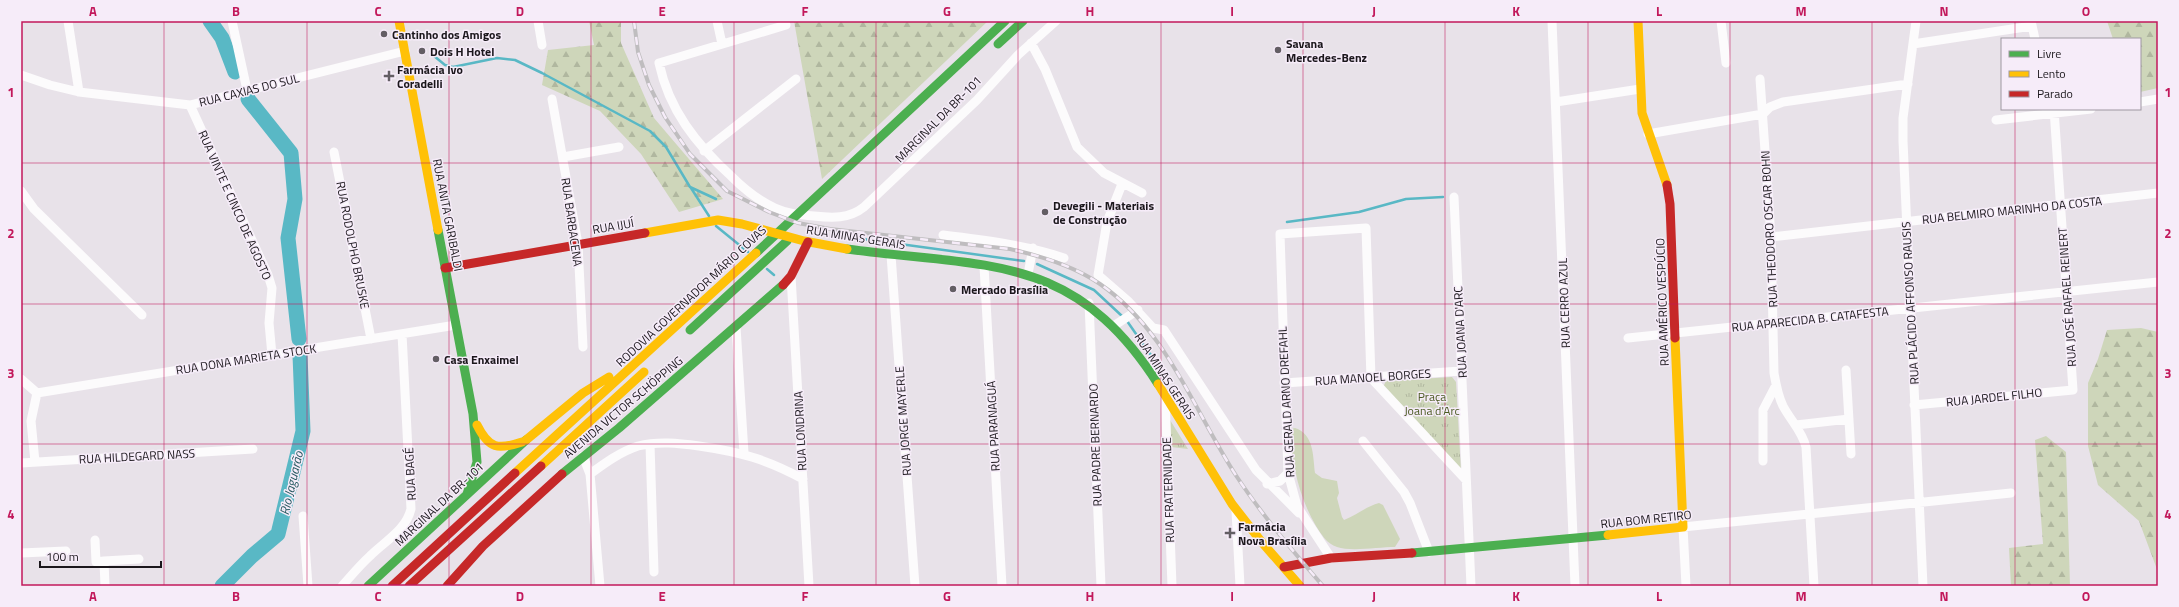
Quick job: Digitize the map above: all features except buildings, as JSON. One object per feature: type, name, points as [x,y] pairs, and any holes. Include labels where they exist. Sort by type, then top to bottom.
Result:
[{"type":"main road","name":"RUA ANITA GARIBALDI","points":[[399,21],[473,414],[477,462],[467,494]]},
{"type":"main road","name":"RODOVIA GOVERNADOR MÁRIO COVAS","points":[[392,586],[834,182],[1005,21]]},
{"type":"main road","points":[[993,49],[1022,21]]},
{"type":"main road","name":"RUA AMÉRICO VESPÚCIO","points":[[1638,21],[1642,113],[1648,134],[1661,165],[1668,190],[1683,527]]},
{"type":"main road","name":"RODOVIA GOVERNADOR MÁRIO COVAS","points":[[681,338],[826,204]]},
{"type":"main road","name":"RUA IJUÍ","points":[[445,268],[718,220],[737,222],[783,236]]},
{"type":"main road","name":"RUA MINAS GERAIS","points":[[783,236],[808,242],[891,256],[984,266],[1028,274],[1061,286],[1089,303],[1115,326],[1143,360],[1223,492],[1236,510],[1300,586]]},
{"type":"main road","name":"AVENIDA VICTOR SCHÖPPING","points":[[447,586],[501,527],[779,290],[791,276],[808,242]]},
{"type":"main road","name":"MARGINAL DA BR-101","points":[[368,586],[526,440],[583,393],[646,354]]},
{"type":"main road","name":"RODOVIA GOVERNADOR MÁRIO COVAS","points":[[410,586],[651,365]]},
{"type":"main road","name":"RUA ANITA GARIBALDI","points":[[473,414],[483,439],[491,446],[507,447],[526,440]]},
{"type":"main road","name":"RUA BOM RETIRO","points":[[1284,567],[1331,558],[1469,549],[1683,527]]},
{"type":"street","points":[[68,21],[80,92]]},
{"type":"street","points":[[232,21],[247,90]]},
{"type":"street","points":[[538,21],[542,45]]},
{"type":"street","points":[[717,21],[722,44],[786,26]]},
{"type":"street","name":"MARGINAL DA BR-101","points":[[722,44],[658,63],[662,79],[676,112],[704,151],[745,189],[775,208],[798,215],[828,218],[849,215],[864,207],[977,100],[1031,43],[1056,21]]},
{"type":"street","name":"RUA CERRO AZUL","points":[[1552,21],[1574,586]]},
{"type":"street","points":[[1721,21],[1726,63]]},
{"type":"street","name":"RUA PLÁCIDO AFFONSO RAUSIS","points":[[1916,21],[1903,128],[1923,586]]},
{"type":"street","points":[[1913,44],[2031,24],[2035,38]]},
{"type":"street","points":[[1031,43],[1045,69],[1077,147],[1097,167],[1122,184],[1142,193]]},
{"type":"street","name":"RUA CAXIAS DO SUL","points":[[21,75],[50,85],[80,92],[190,104],[405,51]]},
{"type":"street","points":[[704,151],[796,79]]},
{"type":"street","name":"RUA THEODORO OSCAR BOHN","points":[[1760,80],[1771,237],[1776,385],[1783,406],[1796,425],[1806,447],[1814,586]]},
{"type":"street","points":[[1648,134],[1763,114],[1770,107],[1783,102],[1908,84]]},
{"type":"street","points":[[1556,102],[1640,89]]},
{"type":"street","name":"RUA BARBACENA","points":[[552,99],[578,244],[583,346]]},
{"type":"street","points":[[2141,102],[2158,99]]},
{"type":"street","name":"RUA VINTE E CINCO DE AGOSTO","points":[[190,104],[268,275],[272,288],[269,323],[272,355]]},
{"type":"street","points":[[1996,120],[2055,111],[2074,110]]},
{"type":"street","name":"RUA JOSÉ RAFAEL REINERT","points":[[2055,111],[2073,390]]},
{"type":"street","points":[[563,157],[619,146]]},
{"type":"street","name":"RUA RODOLPHO BRUSKE","points":[[334,152],[371,339]]},
{"type":"street","points":[[1122,184],[1107,222],[1098,275],[1138,310],[1154,328],[1164,330],[1256,470],[1267,484],[1303,518]]},
{"type":"street","points":[[21,191],[34,209],[142,316]]},
{"type":"street","name":"RUA BELMIRO MARINHO DA COSTA","points":[[1771,237],[2158,194]]},
{"type":"street","name":"RUA JOANA D'ARC","points":[[1454,197],[1471,586]]},
{"type":"street","name":"RUA GERALD ARNO DREFAHL","points":[[1331,558],[1303,518],[1294,498],[1288,473],[1280,234],[1366,228],[1370,377]]},
{"type":"street","points":[[943,235],[1033,248],[1064,258]]},
{"type":"street","points":[[1028,274],[1033,248]]},
{"type":"street","name":"RUA JORGE MAYERLE","points":[[891,256],[915,586]]},
{"type":"street","name":"RUA PARANAGUÁ","points":[[984,266],[1002,586]]},
{"type":"street","name":"RUA LONDRINA","points":[[791,276],[809,586]]},
{"type":"street","name":"RUA APARECIDA B. CATAFESTA","points":[[1628,338],[2158,282]]},
{"type":"street","name":"RUA PADRE BERNARDO","points":[[1089,303],[1101,586]]},
{"type":"street","points":[[1115,326],[1138,310]]},
{"type":"street","name":"RUA DONA MARIETA STOCK","points":[[37,393],[456,325]]},
{"type":"street","points":[[736,327],[744,454]]},
{"type":"street","name":"RUA BAGÉ","points":[[342,586],[369,556],[403,525],[411,509],[402,334]]},
{"type":"street","points":[[1846,370],[1851,454]]},
{"type":"street","name":"RUA MANOEL BORGES","points":[[1284,383],[1461,371]]},
{"type":"street","points":[[1370,377],[1466,480]]},
{"type":"street","points":[[21,379],[37,393],[31,421],[35,462]]},
{"type":"street","points":[[1763,461],[1763,410],[1776,385]]},
{"type":"street","name":"RUA JARDEL FILHO","points":[[1914,405],[2073,390]]},
{"type":"street","name":"RUA FRATERNIDADE","points":[[1165,394],[1172,586]]},
{"type":"street","points":[[1796,425],[1849,419]]},
{"type":"street","points":[[1362,441],[1395,480],[1410,503],[1430,552]]},
{"type":"street","points":[[590,474],[624,452],[650,444],[673,443],[744,454],[780,466],[803,479]]},
{"type":"street","points":[[650,444],[654,572]]},
{"type":"street","name":"RUA HILDEGARD NASS","points":[[21,463],[253,449]]},
{"type":"street","points":[[583,456],[590,474],[600,586]]},
{"type":"street","points":[[1267,484],[1280,480],[1288,473]]},
{"type":"street","name":"RUA BOM RETIRO","points":[[1683,527],[2011,493]]},
{"type":"street","points":[[1236,510],[1240,586]]},
{"type":"street","points":[[304,516],[308,586]]},
{"type":"street","name":"RUA AMÉRICO VESPÚCIO","points":[[1683,527],[1686,586]]},
{"type":"street","points":[[95,540],[96,562],[139,558]]},
{"type":"street","points":[[21,553],[66,551]]},
{"type":"street","points":[[104,561],[105,586]]},
{"type":"green space","points":[[589,21],[621,21],[621,43],[654,118],[723,199],[679,212],[641,154],[600,111],[542,85],[548,50],[594,45]]},
{"type":"green space","points":[[794,21],[988,21],[822,179]]},
{"type":"green space","points":[[2107,21],[2158,21],[2158,88],[2141,92],[2141,38],[2113,38]]},
{"type":"green space","points":[[2141,328],[2158,332],[2158,572],[2139,521],[2098,485],[2088,446],[2088,383],[2098,359],[2107,330]]},
{"type":"green space","name":"Praça Joana d'Arc","points":[[1452,377],[1456,382],[1461,471],[1383,387],[1386,381]]},
{"type":"green space","points":[[1170,420],[1188,449],[1171,447]]},
{"type":"green space","points":[[1295,428],[1306,435],[1309,440],[1313,453],[1315,473],[1322,478],[1337,481],[1339,493],[1337,498],[1344,520],[1375,504],[1379,503],[1383,505],[1400,539],[1395,547],[1350,549],[1333,546],[1330,544],[1316,526],[1300,491],[1293,455],[1291,429]]},
{"type":"green space","points":[[2046,436],[2066,452],[2070,586],[2011,586],[2009,548],[2043,544],[2035,440]]},
{"type":"waterway","name":"Rio Jaguarão","points":[[210,21],[222,38],[235,72]]},
{"type":"waterway","points":[[434,56],[445,65],[453,67],[497,58],[515,60],[542,73],[650,131],[666,147],[690,187],[716,199]]},
{"type":"waterway","name":"Rio Jaguarão","points":[[248,99],[291,153],[295,199],[288,238],[299,339]]},
{"type":"waterway","points":[[691,188],[709,216]]},
{"type":"waterway","points":[[1287,222],[1359,212],[1406,199],[1443,197]]},
{"type":"waterway","points":[[716,226],[748,252]]},
{"type":"waterway","points":[[856,238],[1024,261]]},
{"type":"waterway","points":[[1037,264],[1094,290],[1122,316]]},
{"type":"waterway","points":[[767,269],[774,275]]},
{"type":"waterway","points":[[1127,321],[1150,354],[1154,356]]},
{"type":"waterway","name":"Rio Jaguarão","points":[[222,586],[252,556],[278,534],[303,431],[300,355]]},
{"type":"railway","points":[[634,21],[638,52],[649,85],[665,117],[690,154],[727,191],[769,212],[798,223],[830,229],[1010,249],[1057,262],[1100,284],[1123,303],[1144,324],[1178,373],[1237,477],[1278,533],[1323,586]]},
{"type":"traffic: fast","points":[[756,253],[1005,21]]},
{"type":"traffic: fast","points":[[998,44],[1023,21]]},
{"type":"traffic: fast","points":[[438,230],[473,414],[477,462],[467,494]]},
{"type":"traffic: fast","points":[[690,330],[787,241]]},
{"type":"traffic: fast","points":[[847,249],[984,265],[1022,274],[1059,288],[1093,309],[1126,341],[1158,384]]},
{"type":"traffic: fast","points":[[562,474],[619,428],[783,285]]},
{"type":"traffic: fast","points":[[368,586],[526,440]]},
{"type":"traffic: fast","points":[[1412,553],[1608,535]]},
{"type":"traffic: slow","points":[[399,21],[438,230]]},
{"type":"traffic: slow","points":[[1638,21],[1642,113],[1667,185]]},
{"type":"traffic: slow","points":[[645,233],[718,220],[742,224],[804,241],[847,249]]},
{"type":"traffic: slow","points":[[515,473],[756,253]]},
{"type":"traffic: slow","points":[[1608,535],[1683,527],[1675,338]]},
{"type":"traffic: slow","points":[[541,466],[644,372]]},
{"type":"traffic: slow","points":[[526,440],[583,393],[609,377]]},
{"type":"traffic: slow","points":[[1158,384],[1232,504],[1260,540],[1300,586]]},
{"type":"traffic: slow","points":[[477,425],[486,439],[495,446],[514,445],[522,442]]},
{"type":"traffic: jam","points":[[1667,185],[1670,204],[1675,338]]},
{"type":"traffic: jam","points":[[445,268],[645,233]]},
{"type":"traffic: jam","points":[[783,285],[791,276],[808,242]]},
{"type":"traffic: jam","points":[[409,586],[541,466]]},
{"type":"traffic: jam","points":[[392,586],[515,473]]},
{"type":"traffic: jam","points":[[447,586],[483,546],[562,474]]},
{"type":"traffic: jam","points":[[1284,567],[1331,558],[1412,553]]},
{"type":"place","name":"Cantinho dos Amigos","points":[[384,34]]},
{"type":"place","name":"Savana Mercedes-Benz","points":[[1278,50]]},
{"type":"place","name":"Dois H Hotel","points":[[422,51]]},
{"type":"place","name":"Farmácia Ivo Coradelli","points":[[389,76]]},
{"type":"place","name":"Devegili - Materiais de Construção","points":[[1045,212]]},
{"type":"place","name":"Mercado Brasília","points":[[953,289]]},
{"type":"place","name":"Casa Enxaimel","points":[[436,359]]},
{"type":"place","name":"Farmácia Nova Brasília","points":[[1230,533]]}]
